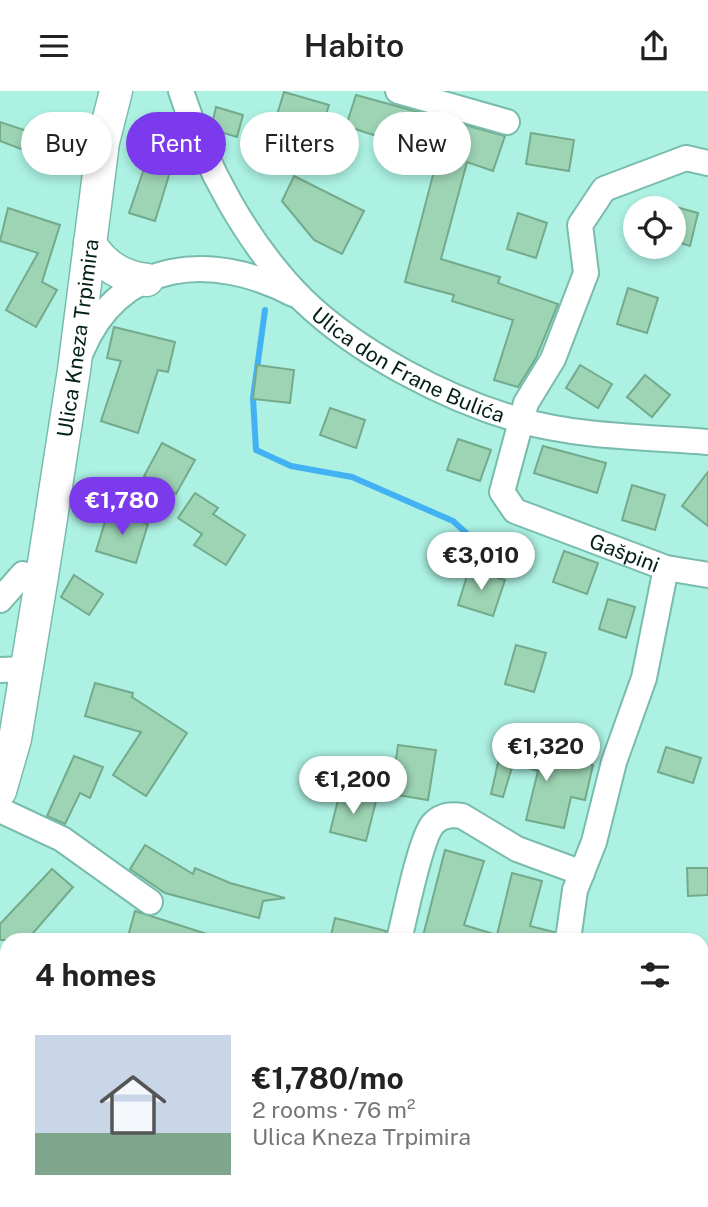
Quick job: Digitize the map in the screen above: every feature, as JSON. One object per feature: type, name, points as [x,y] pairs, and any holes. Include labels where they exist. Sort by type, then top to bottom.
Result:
[{"type":"main road","name":"Ulica Kneza Trpimira","points":[[0,791],[15,739],[13,670],[74,370],[103,142],[116,91]]},
{"type":"main road","points":[[90,243],[96,254],[114,269],[147,280]]},
{"type":"street","name":"Ulica don Frane Bulića","points":[[181,91],[202,147],[250,234],[303,299],[358,343],[441,391],[520,421],[583,431],[707,437]]},
{"type":"street","points":[[398,91],[507,123]]},
{"type":"street","name":"Ulica don Frane Bulića","points":[[520,421],[526,403],[553,359],[586,273],[580,225],[604,189],[686,158],[708,163]]},
{"type":"street","name":"Ulica don Frane Bulića","points":[[74,370],[100,315],[116,299],[147,280],[175,269],[211,268],[268,283],[303,299]]},
{"type":"street","name":"Gašpini","points":[[520,421],[502,492],[515,510],[666,568],[708,575]]},
{"type":"street","points":[[569,933],[575,890],[594,842],[614,762],[644,678],[666,568]]},
{"type":"street","points":[[0,600],[23,574]]},
{"type":"street","points":[[0,810],[62,839],[150,902]]},
{"type":"street","points":[[401,933],[427,834],[441,817],[462,816],[517,849],[582,873]]},
{"type":"building","points":[[284,92],[329,105],[327,112],[278,112]]},
{"type":"building","points":[[356,95],[418,112],[373,112],[373,135],[359,130],[359,112],[351,112]]},
{"type":"building","points":[[216,107],[240,114],[237,137],[226,134],[226,112],[215,112]]},
{"type":"building","points":[[0,122],[21,129],[21,149],[0,141]]},
{"type":"building","points":[[471,127],[505,136],[493,171],[471,163]]},
{"type":"building","points":[[531,133],[574,140],[569,171],[526,164]]},
{"type":"building","points":[[142,175],[169,175],[155,221],[129,213]]},
{"type":"building","points":[[433,175],[464,175],[441,259],[500,277],[498,283],[558,304],[536,358],[518,387],[494,380],[513,320],[452,301],[454,295],[405,282]]},
{"type":"building","points":[[294,176],[364,211],[342,254],[314,240],[282,201]]},
{"type":"building","points":[[8,208],[60,225],[42,282],[57,290],[36,327],[6,310],[38,253],[0,241]]},
{"type":"building","points":[[686,210],[698,213],[690,246],[686,245]]},
{"type":"building","points":[[518,213],[547,223],[536,258],[507,249]]},
{"type":"building","points":[[628,288],[658,298],[647,333],[617,324]]},
{"type":"building","points":[[114,327],[175,342],[168,372],[158,370],[138,433],[101,421],[121,361],[107,358]]},
{"type":"building","points":[[257,365],[294,370],[290,403],[253,399]]},
{"type":"building","points":[[580,365],[612,384],[598,408],[566,388]]},
{"type":"building","points":[[645,375],[670,395],[652,417],[627,397]]},
{"type":"building","points":[[330,408],[365,420],[356,448],[320,435]]},
{"type":"building","points":[[458,439],[491,450],[480,481],[447,470]]},
{"type":"building","points":[[162,443],[195,460],[176,494],[144,476]]},
{"type":"building","points":[[543,446],[606,463],[597,493],[534,473]]},
{"type":"building","points":[[708,472],[708,526],[682,506]]},
{"type":"building","points":[[632,485],[665,495],[655,530],[622,520]]},
{"type":"building","points":[[195,493],[218,508],[213,514],[245,535],[226,565],[194,545],[202,534],[178,518]]},
{"type":"building","points":[[108,512],[148,524],[136,563],[96,551]]},
{"type":"building","points":[[564,551],[598,563],[587,594],[553,582]]},
{"type":"building","points":[[469,569],[505,580],[493,616],[458,605]]},
{"type":"building","points":[[74,575],[103,594],[89,615],[61,597]]},
{"type":"building","points":[[608,599],[635,607],[626,638],[599,629]]},
{"type":"building","points":[[516,645],[546,653],[534,692],[505,684]]},
{"type":"building","points":[[95,683],[133,693],[132,697],[187,733],[146,796],[113,775],[141,732],[85,716]]},
{"type":"building","points":[[398,745],[436,750],[428,800],[391,794]]},
{"type":"building","points":[[502,745],[593,765],[585,800],[571,797],[564,828],[526,820],[538,771],[513,764],[503,797],[491,794]]},
{"type":"building","points":[[666,747],[701,758],[693,783],[658,772]]},
{"type":"building","points":[[74,756],[103,767],[90,798],[80,793],[65,824],[47,816]]},
{"type":"building","points":[[340,792],[376,801],[366,841],[330,832]]},
{"type":"building","points":[[145,845],[193,874],[195,868],[230,883],[285,898],[263,901],[259,918],[165,893],[130,869]]},
{"type":"building","points":[[445,850],[484,861],[464,925],[490,933],[424,933]]},
{"type":"building","points":[[687,868],[708,868],[708,895],[688,896]]},
{"type":"building","points":[[52,869],[73,887],[33,933],[0,933],[0,924]]},
{"type":"building","points":[[512,873],[542,881],[530,926],[554,932],[497,933]]},
{"type":"building","points":[[135,911],[204,933],[129,933]]},
{"type":"building","points":[[335,918],[386,931],[386,933],[332,933]]},
{"type":"waterway","points":[[265,310],[253,398],[256,450],[291,466],[352,477],[453,521],[475,541]]}]
